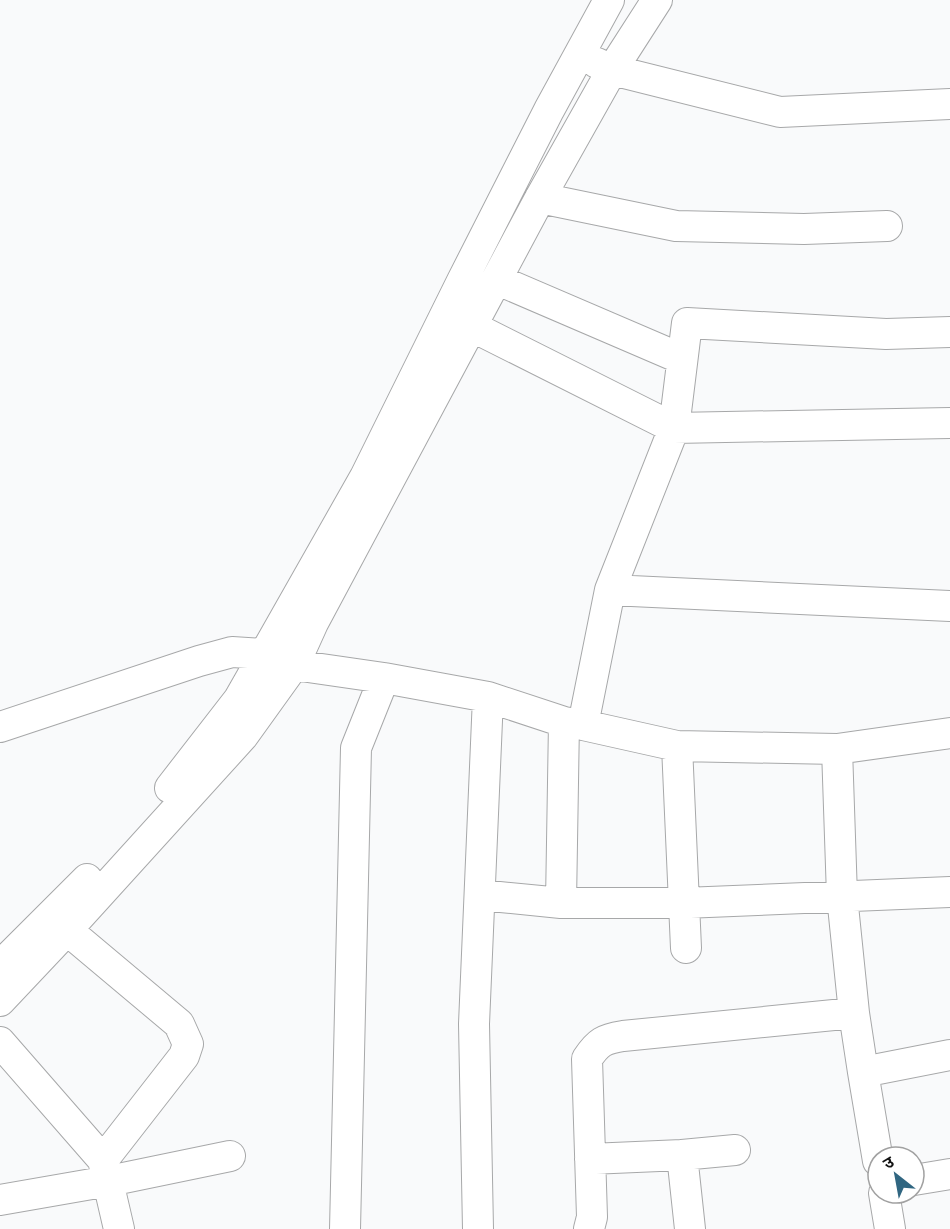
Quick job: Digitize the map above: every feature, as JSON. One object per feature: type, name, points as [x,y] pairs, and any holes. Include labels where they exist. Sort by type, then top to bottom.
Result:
[{"type":"street","points":[[0,966],[121,844],[172,786],[238,699],[266,654],[365,477],[462,280],[578,55],[609,0]]},
{"type":"street","points":[[0,1001],[68,930],[243,736],[294,665],[314,623],[540,198],[612,70],[657,0]]},
{"type":"street","points":[[578,55],[612,70],[780,112],[950,104]]},
{"type":"street","points":[[540,198],[676,226],[804,229],[887,226]]},
{"type":"street","points":[[498,280],[682,359]]},
{"type":"street","points":[[561,903],[573,724],[610,590],[674,428],[687,323],[886,334],[950,332]]},
{"type":"street","points":[[472,327],[674,428],[950,423]]},
{"type":"street","points":[[610,590],[950,606]]},
{"type":"street","points":[[0,727],[232,652],[266,654],[294,665],[384,678],[488,697],[573,724],[676,746],[837,749],[950,733]]},
{"type":"street","points":[[345,1229],[356,748],[384,678]]},
{"type":"street","points":[[478,1229],[474,1024],[488,697]]},
{"type":"street","points":[[676,746],[686,948]]},
{"type":"street","points":[[837,749],[843,896],[854,1013],[875,1145]]},
{"type":"street","points":[[480,895],[561,903],[684,903],[950,892]]},
{"type":"street","points":[[68,930],[178,1024],[188,1044],[184,1056],[106,1171]]},
{"type":"street","points":[[588,1229],[592,1217],[587,1059],[595,1046],[609,1038],[854,1013]]},
{"type":"street","points":[[0,1042],[106,1171],[119,1229]]},
{"type":"street","points":[[863,1072],[950,1054]]},
{"type":"street","points":[[590,1160],[735,1150]]},
{"type":"street","points":[[682,1155],[690,1229]]},
{"type":"street","points":[[0,1200],[106,1171],[230,1156]]},
{"type":"street","points":[[926,1178],[950,1174]]},
{"type":"street","points":[[886,1205],[890,1229]]}]
